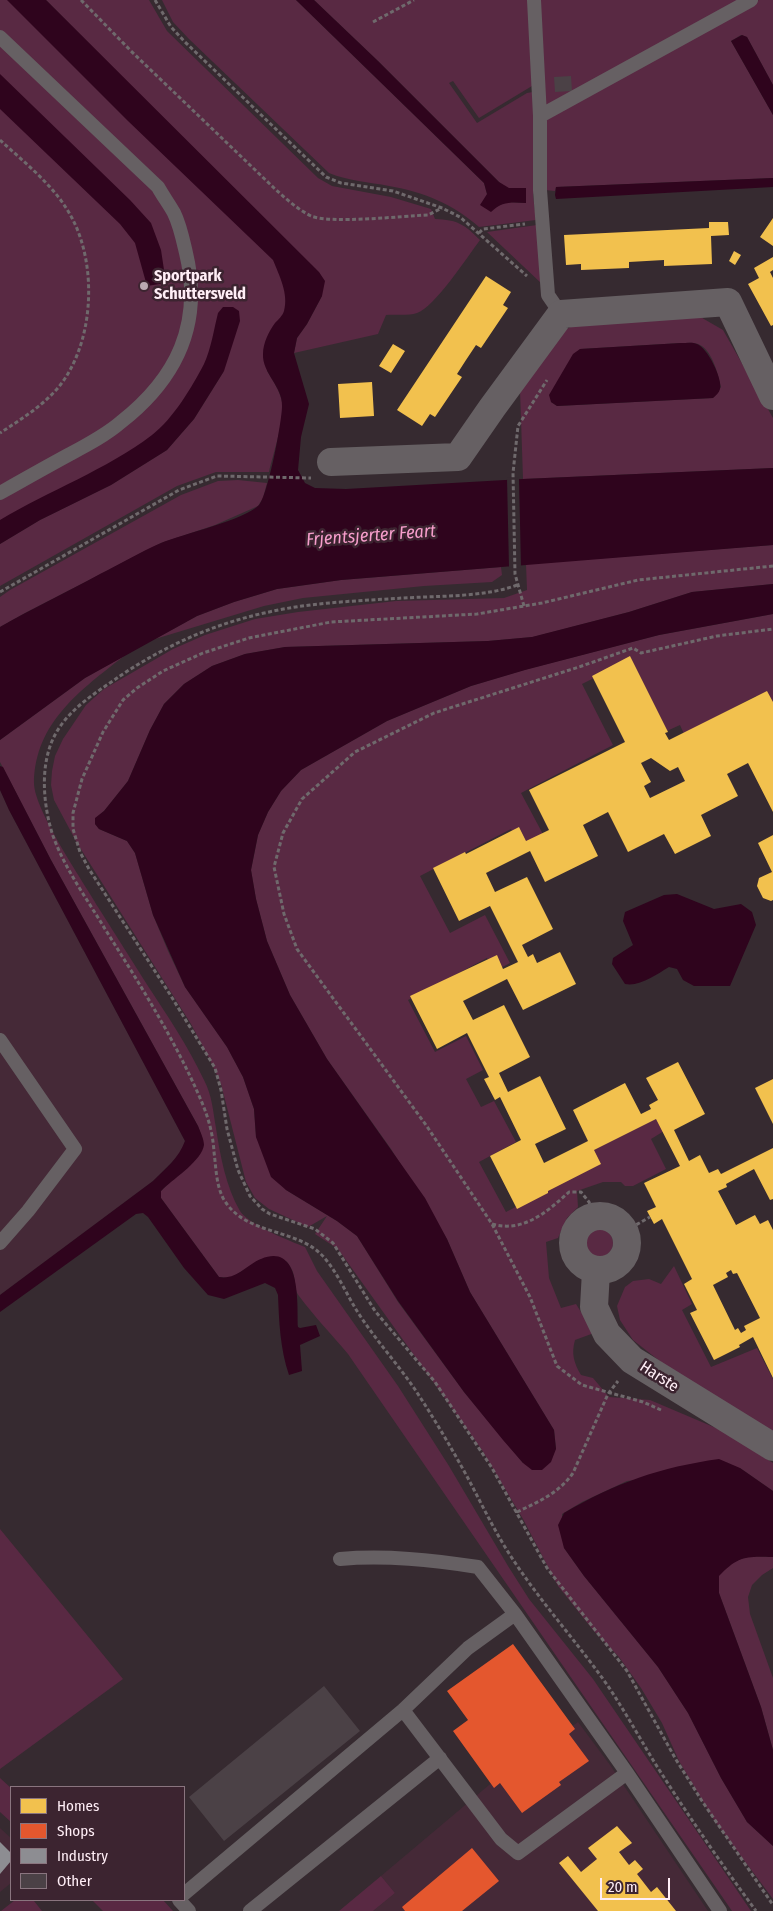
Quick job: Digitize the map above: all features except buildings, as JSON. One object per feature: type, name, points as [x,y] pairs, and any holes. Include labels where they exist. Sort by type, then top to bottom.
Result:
[{"type":"street","points":[[330,462],[458,457],[492,408],[555,304],[728,302],[773,396]]},
{"type":"street","points":[[603,1216],[612,1219],[625,1231],[626,1252],[614,1266],[605,1270],[587,1268],[579,1262],[574,1254],[572,1244],[574,1235],[578,1227],[585,1220],[603,1216]]},
{"type":"street","name":"Harste","points":[[596,1270],[594,1307],[607,1334],[632,1360],[773,1447]]},
{"type":"lane","points":[[534,0],[540,116],[540,190],[555,304]]},
{"type":"lane","points":[[540,116],[751,0]]},
{"type":"lane","points":[[0,37],[158,187],[174,214],[184,242],[192,276],[191,304],[181,349],[165,377],[144,402],[121,423],[92,442],[0,493]]},
{"type":"lane","points":[[0,1040],[75,1149],[0,1243]]},
{"type":"lane","points":[[340,1560],[363,1557],[392,1558],[478,1567],[516,1614],[627,1772],[720,1911]]},
{"type":"lane","points":[[185,1893],[403,1710],[468,1648],[516,1614]]},
{"type":"lane","points":[[403,1710],[501,1839],[518,1853],[627,1772]]},
{"type":"lane","points":[[250,1911],[440,1758]]},
{"type":"lane","points":[[180,1901],[189,1911]]},
{"type":"path","points":[[81,0],[131,51],[274,188],[311,216],[330,219],[428,214],[442,208]]},
{"type":"path","points":[[156,0],[171,27],[184,42],[326,177],[342,183],[393,191],[442,208],[460,217],[555,304]]},
{"type":"path","points":[[373,22],[414,0]]},
{"type":"path","points":[[0,140],[46,184],[72,218],[86,259],[88,278],[86,321],[77,354],[69,371],[58,388],[41,404],[0,433]]},
{"type":"path","points":[[478,233],[483,229],[543,222]]},
{"type":"path","points":[[524,606],[515,574],[513,473],[518,426],[548,377]]},
{"type":"path","points":[[0,592],[180,490],[217,476],[308,478]]},
{"type":"path","points":[[773,566],[638,580],[524,606],[477,614],[331,622],[249,638],[203,653],[171,668],[137,688],[123,700],[94,750],[82,779],[72,813],[73,829],[80,852],[89,869],[176,1003],[215,1068],[221,1090],[229,1137],[238,1170],[250,1196],[262,1209],[270,1214],[315,1229],[332,1243],[374,1311],[435,1382],[492,1468],[518,1512],[547,1568],[627,1671],[688,1780],[734,1851],[773,1905]]},
{"type":"path","points":[[518,585],[500,590],[458,595],[331,603],[273,610],[240,619],[190,637],[131,669],[76,708],[55,735],[47,760],[44,789],[46,805],[55,840],[76,881],[172,1040],[202,1104],[210,1126],[220,1193],[227,1204],[244,1220],[304,1242],[318,1250],[329,1263],[359,1314],[414,1389],[460,1463],[508,1552],[610,1689],[654,1762],[756,1911]]},
{"type":"path","points":[[666,1412],[643,1402],[608,1394],[582,1385],[557,1366],[530,1297],[492,1224],[426,1125],[297,949],[284,914],[274,867],[282,833],[302,799],[355,752],[434,713],[633,648],[642,653],[717,636],[773,629]]},
{"type":"path","points":[[492,1224],[505,1228],[521,1224],[547,1212],[569,1192],[582,1192],[589,1202],[594,1217]]},
{"type":"path","points":[[625,1231],[650,1217]]},
{"type":"path","points":[[518,1512],[546,1498],[567,1482],[573,1473],[608,1394],[632,1360]]},
{"type":"shaded area","name":"Sportpark Schuttersveld","points":[[0,0],[18,0],[286,262],[290,309],[267,371],[280,394],[282,402],[280,427],[269,472],[216,472],[177,486],[0,586],[0,544],[40,520],[111,485],[167,450],[194,419],[224,371],[154,448],[0,535]]},
{"type":"shaded area","points":[[46,0],[149,0],[167,31],[318,178],[332,186],[391,197],[431,209],[435,219],[449,220],[460,224],[480,240],[441,292],[424,309],[413,314],[386,315],[378,334],[294,353],[297,338],[322,296],[139,94]]},
{"type":"shaded area","points":[[162,0],[296,0],[484,183],[487,194],[496,207],[506,202],[526,203],[499,182],[314,0],[744,0],[727,17],[759,0],[773,0],[773,85],[747,37],[741,35],[731,41],[773,115],[773,178],[556,187],[555,191],[535,189],[533,195],[536,220],[479,227],[459,212],[426,196],[329,173],[173,22]],"holes":[[[453,81],[479,118],[532,86],[533,92],[527,93],[477,123],[449,83]]]},
{"type":"shaded area","points":[[537,225],[542,284],[487,232]]},
{"type":"shaded area","points":[[697,315],[723,330],[773,418],[773,468],[523,479],[520,390],[565,330],[576,324]],"holes":[[[698,344],[711,356],[721,387],[713,398],[557,406],[551,402],[580,349]]]},
{"type":"shaded area","points":[[238,480],[267,483],[263,498],[258,506],[215,525],[161,543],[0,627],[0,597],[10,590],[181,495],[218,481]]},
{"type":"shaded area","points":[[773,545],[773,584],[692,592],[629,612],[533,637],[488,641],[285,647],[245,654],[212,666],[184,684],[164,704],[150,730],[128,781],[104,811],[95,819],[95,824],[99,829],[127,841],[135,853],[153,915],[168,951],[185,987],[227,1047],[243,1077],[254,1109],[256,1137],[286,1190],[337,1221],[357,1236],[398,1302],[464,1392],[523,1463],[556,1449],[554,1430],[470,1292],[447,1239],[391,1149],[327,1059],[290,995],[267,941],[256,899],[251,870],[258,835],[268,812],[281,791],[301,770],[387,721],[471,686],[524,670],[659,635],[773,614],[773,729],[756,696],[684,734],[680,725],[658,735],[622,664],[582,684],[613,745],[521,793],[545,838],[522,851],[511,829],[420,876],[450,933],[485,915],[510,963],[495,971],[487,958],[408,1000],[435,1052],[466,1036],[483,1070],[466,1079],[481,1107],[494,1101],[516,1142],[479,1162],[506,1212],[595,1165],[588,1152],[657,1116],[664,1131],[651,1139],[666,1169],[633,1186],[625,1186],[621,1182],[603,1182],[577,1191],[578,1207],[567,1218],[558,1238],[546,1242],[549,1278],[561,1308],[576,1304],[594,1333],[575,1340],[574,1358],[581,1375],[593,1378],[609,1397],[650,1400],[723,1431],[773,1463],[773,1491],[740,1468],[627,1481],[582,1502],[562,1514],[564,1548],[584,1576],[658,1667],[688,1713],[721,1778],[747,1822],[773,1846],[773,1899],[714,1820],[679,1761],[662,1723],[641,1688],[619,1657],[593,1630],[558,1586],[523,1519],[482,1450],[338,1249],[315,1234],[327,1216],[308,1227],[269,1209],[255,1198],[246,1182],[221,1084],[210,1060],[191,1024],[77,843],[54,800],[51,785],[55,756],[63,739],[86,705],[104,689],[173,649],[205,635],[255,619],[298,612],[396,601],[504,598],[527,590],[526,564]]},
{"type":"shaded area","points":[[501,567],[502,575],[492,582],[424,586],[303,598],[264,606],[155,639],[197,616],[277,589],[341,580]]},
{"type":"shaded area","points":[[124,656],[77,695],[63,709],[52,725],[42,742],[36,761],[34,783],[36,795],[60,845],[177,1031],[204,1080],[212,1103],[224,1171],[235,1202],[240,1211],[252,1222],[305,1247],[317,1271],[398,1386],[449,1466],[529,1599],[593,1679],[751,1911],[732,1911],[348,1354],[299,1296],[293,1271],[286,1261],[261,1259],[231,1278],[219,1277],[161,1198],[161,1191],[199,1155],[203,1141],[198,1126],[51,860],[0,762],[0,740],[85,678]]},
{"type":"shaded area","points":[[0,790],[185,1141],[181,1152],[153,1181],[0,1295]]},
{"type":"shaded area","points":[[599,1229],[609,1233],[613,1243],[609,1253],[599,1257],[589,1253],[585,1243],[589,1233]]},
{"type":"shaded area","points":[[674,1266],[692,1304],[682,1310],[711,1367],[757,1348],[773,1379],[773,1437],[666,1366],[633,1340],[620,1320],[617,1306],[625,1287],[633,1281],[649,1279],[661,1284]]},
{"type":"shaded area","points":[[0,1529],[123,1679],[0,1769]]},
{"type":"shaded area","points":[[750,1556],[773,1557],[773,1568],[752,1585],[748,1597],[750,1614],[773,1678],[773,1750],[761,1707],[719,1593],[718,1576],[732,1562]]},
{"type":"shaded area","points":[[578,1722],[610,1765],[708,1911],[373,1911],[395,1893],[381,1876],[489,1785]]},
{"type":"shaded area","points":[[0,1778],[10,1787],[10,1821],[0,1812]]},
{"type":"shaded area","points":[[0,1828],[10,1837],[10,1884],[0,1892]]},
{"type":"shaded area","points":[[381,1876],[395,1893],[373,1911],[339,1911]]},
{"type":"shaded area","points":[[14,1901],[34,1901],[42,1911],[1,1911]]},
{"type":"shaded area","points":[[93,1901],[164,1901],[173,1911],[103,1911]]},
{"type":"water","name":"Frjentsjerter Feart","points":[[7,0],[46,0],[319,272],[325,281],[322,296],[297,338],[294,353],[309,404],[301,437],[298,470],[305,483],[315,488],[346,489],[773,468],[773,545],[341,580],[277,589],[197,616],[85,678],[0,740],[0,627],[153,547],[252,511],[263,499],[277,442],[282,406],[279,393],[266,367],[263,350],[269,333],[283,314],[285,305],[283,285],[273,260],[128,121]]},
{"type":"water","points":[[296,0],[314,0],[499,182],[509,188],[526,188],[526,203],[503,204],[491,212],[480,205],[487,194],[484,183]]},
{"type":"water","points":[[742,35],[747,37],[773,85],[773,115],[731,41]]},
{"type":"water","points":[[0,74],[130,200],[151,223],[161,250],[166,283],[147,286],[135,243],[120,224],[0,109]]},
{"type":"water","points":[[773,178],[773,187],[556,199],[555,195],[556,187]]},
{"type":"water","points":[[223,307],[233,307],[239,311],[240,321],[224,371],[194,419],[167,450],[111,485],[40,520],[0,544],[0,520],[116,459],[160,428],[175,412],[204,364],[218,313]]},
{"type":"water","points":[[681,343],[701,346],[709,357],[717,371],[720,384],[719,392],[713,398],[557,406],[551,402],[549,395],[573,354],[580,349]]},
{"type":"water","points":[[773,584],[773,614],[659,635],[525,670],[471,686],[387,721],[301,770],[281,791],[268,812],[258,835],[251,870],[256,899],[267,941],[290,995],[327,1059],[425,1198],[447,1239],[470,1292],[554,1430],[556,1449],[551,1462],[542,1470],[532,1470],[523,1463],[464,1392],[398,1301],[357,1236],[337,1221],[286,1190],[271,1177],[256,1137],[254,1109],[243,1077],[227,1047],[185,987],[153,915],[135,853],[127,841],[99,829],[95,824],[95,818],[104,811],[128,781],[150,730],[164,704],[184,684],[212,666],[245,654],[285,647],[488,641],[532,637],[629,612],[692,592]]},
{"type":"water","points":[[0,766],[3,767],[51,860],[202,1135],[204,1145],[202,1151],[187,1168],[161,1191],[161,1198],[219,1277],[236,1274],[261,1259],[274,1256],[284,1259],[290,1267],[297,1291],[298,1327],[316,1325],[320,1336],[300,1345],[302,1371],[289,1375],[282,1345],[278,1295],[275,1288],[265,1283],[224,1299],[208,1295],[184,1268],[148,1217],[143,1213],[136,1214],[0,1312],[0,1295],[153,1181],[175,1158],[185,1141],[9,810],[0,790]]},
{"type":"water","points":[[677,894],[714,909],[741,904],[752,912],[756,925],[730,986],[694,986],[683,980],[677,969],[669,967],[637,984],[625,984],[612,964],[613,958],[633,945],[623,921],[625,912],[664,895]]},
{"type":"water","points":[[719,1459],[740,1468],[773,1491],[773,1557],[749,1557],[732,1564],[719,1576],[719,1593],[761,1707],[773,1750],[773,1846],[747,1822],[721,1778],[688,1713],[658,1667],[584,1576],[564,1548],[558,1525],[564,1513],[620,1485],[677,1467]]},
{"type":"pier","points":[[519,477],[521,567],[509,568],[507,478]]},
{"type":"place","name":"Sportpark Schuttersveld","points":[[144,286]]}]
